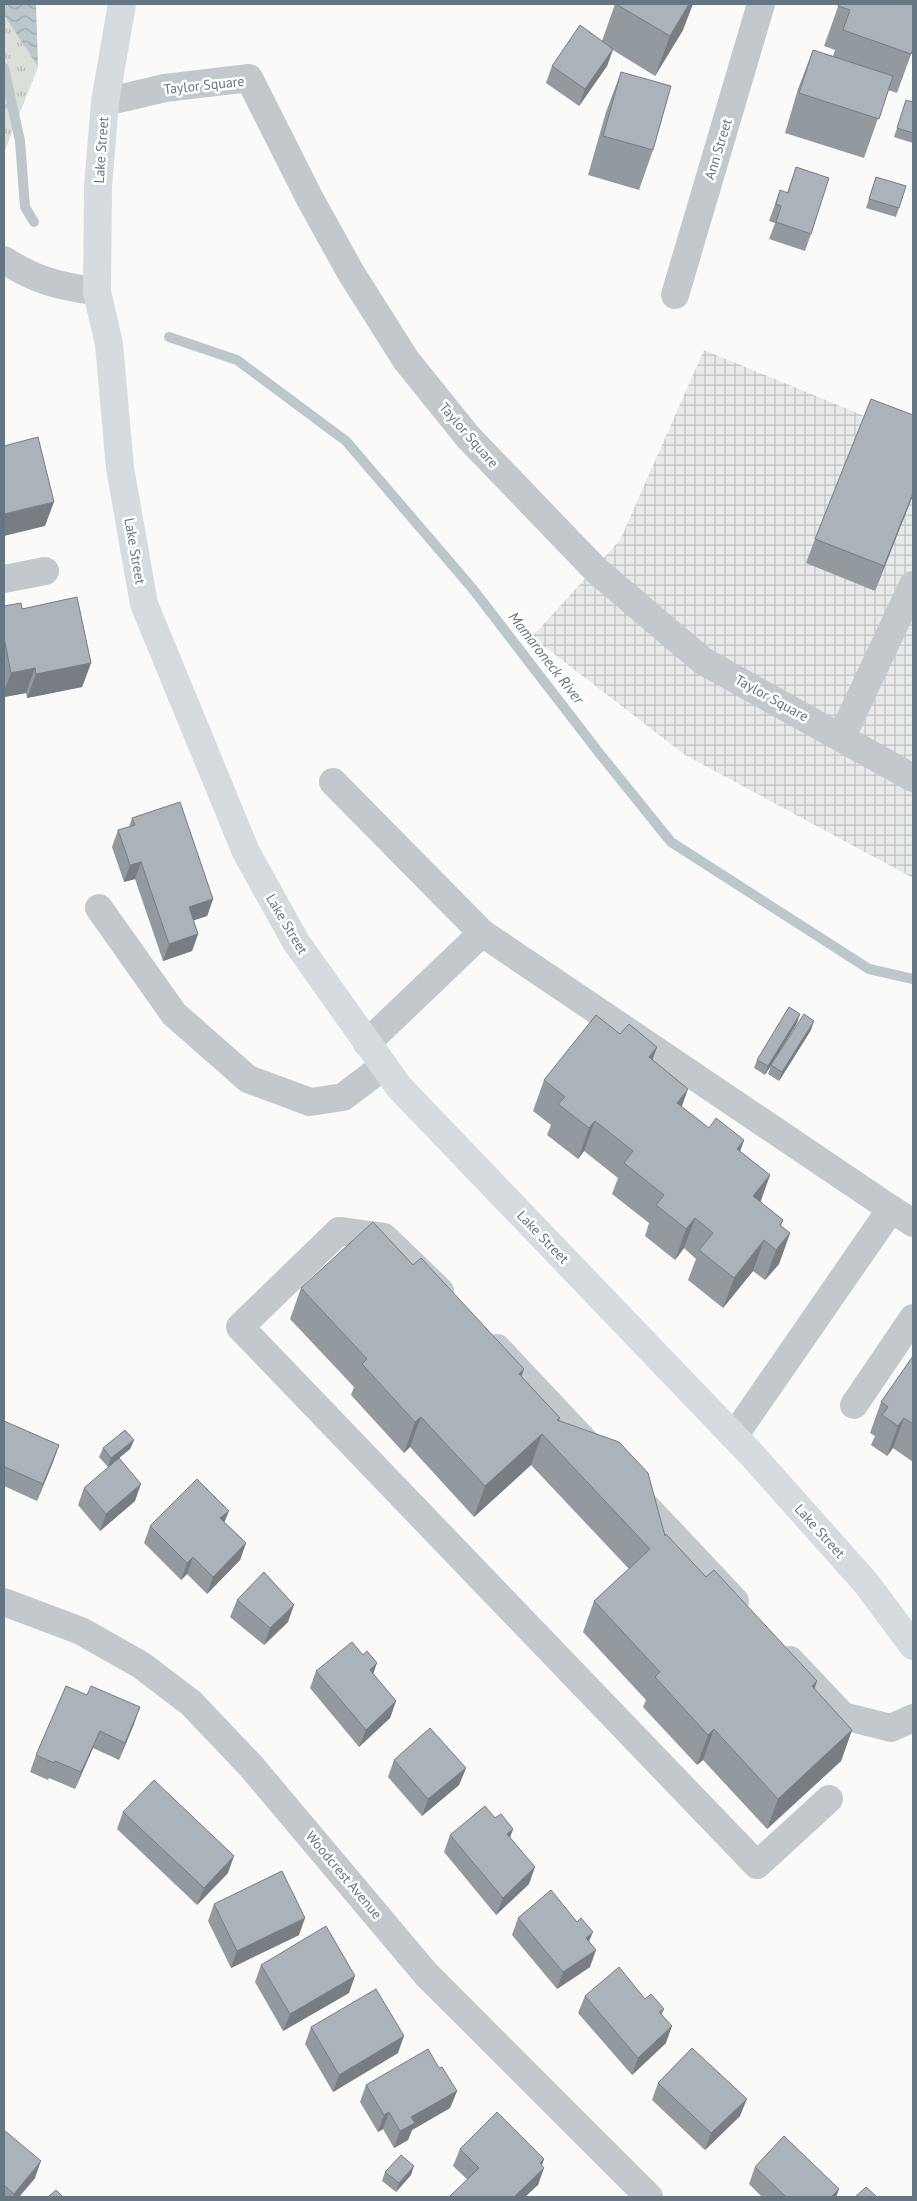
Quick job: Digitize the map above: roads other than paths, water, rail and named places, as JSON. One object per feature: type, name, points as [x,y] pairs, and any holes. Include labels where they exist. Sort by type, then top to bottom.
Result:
[{"type":"main road","name":"Lake Street","points":[[122,4],[105,102],[98,186],[97,292],[109,344],[120,468],[144,604],[246,852],[296,942],[398,1087],[734,1436],[866,1583],[913,1646]]},
{"type":"street","name":"Ann Street","points":[[675,295],[761,4]]},
{"type":"street","name":"Taylor Square","points":[[105,102],[165,88],[249,78],[310,199],[351,274],[406,360],[468,437],[597,571],[703,661],[842,736],[913,778]]},
{"type":"street","points":[[4,260],[28,275],[49,284],[97,292]]},
{"type":"street","points":[[4,579],[45,571]]},
{"type":"street","points":[[842,736],[913,585]]},
{"type":"street","points":[[333,782],[482,933],[902,1216],[734,1436]]},
{"type":"street","points":[[99,908],[174,1014],[248,1079],[310,1102],[343,1097],[384,1066]]},
{"type":"street","points":[[367,1043],[482,933]]},
{"type":"street","points":[[460,1310],[384,1237],[339,1231],[240,1327],[757,1865],[829,1799]]},
{"type":"street","points":[[854,1405],[913,1318]]},
{"type":"street","points":[[481,1331],[754,1622]]},
{"type":"street","name":"Woodcrest Avenue","points":[[4,1602],[82,1631],[141,1665],[191,1704],[252,1766],[426,1974],[649,2197]]},
{"type":"street","points":[[775,1643],[843,1716],[891,1728],[913,1718]]},
{"type":"water","points":[[4,4],[36,4],[38,67],[4,15]]},
{"type":"waterway","name":"Mamaroneck River","points":[[4,68],[20,141],[25,207],[34,222]]},
{"type":"waterway","name":"Mamaroneck River","points":[[169,337],[237,360],[346,441],[472,588],[600,754],[671,842],[869,969],[913,979]]}]
